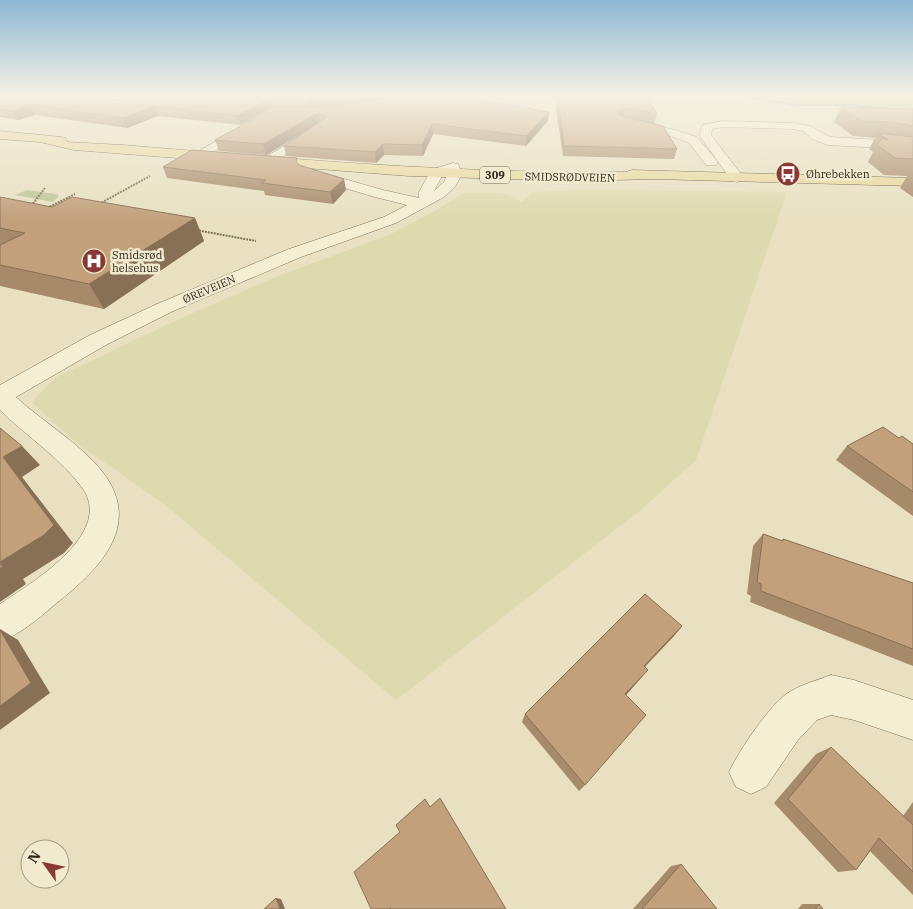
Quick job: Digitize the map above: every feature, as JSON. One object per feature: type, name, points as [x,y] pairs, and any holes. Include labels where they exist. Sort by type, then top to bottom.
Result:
[{"type":"main road","name":"SMIDSRØDVEIEN","points":[[11,136],[78,147],[436,173]]},
{"type":"main road","name":"SMIDSRØDVEIEN","points":[[340,165],[374,164],[575,177],[650,176],[913,182]]},
{"type":"main road","name":"SMIDSRØDVEIEN","points":[[865,182],[913,187]]},
{"type":"street","points":[[198,155],[232,136]]},
{"type":"street","points":[[268,160],[304,136]]},
{"type":"street","points":[[685,136],[694,140],[722,178]]},
{"type":"street","points":[[706,136],[736,178]]},
{"type":"street","points":[[819,136],[828,141],[882,144],[913,149]]},
{"type":"street","points":[[307,172],[380,194],[424,201],[426,192],[436,173],[454,170]]},
{"type":"street","name":"ØREVEIEN","points":[[0,396],[106,336],[164,308],[295,252],[375,226],[439,194],[446,188],[454,170]]},
{"type":"street","points":[[0,396],[66,454],[93,482],[102,497],[104,522],[97,541],[78,563],[0,625]]},
{"type":"street","points":[[751,772],[784,726],[803,706],[831,695],[854,700],[913,720]]},
{"type":"path","points":[[96,205],[154,174]]},
{"type":"path","points":[[27,212],[45,188]]},
{"type":"path","points":[[46,208],[76,194]]},
{"type":"path","points":[[55,204],[64,205]]},
{"type":"path","points":[[192,229],[276,245],[295,252]]},
{"type":"shaded area","points":[[588,190],[787,192],[696,460],[642,509],[396,700],[164,504],[75,442],[32,402],[55,378],[175,321],[278,276],[389,235],[433,212],[463,193],[500,193],[512,196],[521,202],[533,192]]},
{"type":"green space","points":[[27,190],[59,196],[53,202],[15,195]]},
{"type":"building","points":[[222,136],[276,136],[263,144],[215,140]]},
{"type":"building","points":[[298,136],[426,136],[422,145],[383,144],[375,152],[284,146]]},
{"type":"building","points":[[563,136],[669,136],[677,149],[564,146]]},
{"type":"building","points":[[883,136],[913,137],[913,159],[895,158],[877,145],[882,138],[888,140]]},
{"type":"building","points":[[192,150],[297,158],[296,162],[299,165],[344,179],[330,192],[262,183],[266,180],[163,167]]},
{"type":"building","points":[[0,197],[52,207],[72,197],[195,218],[89,284],[0,265],[0,245],[25,233],[0,228]]},
{"type":"building","points":[[883,427],[899,438],[902,436],[913,444],[913,492],[847,446]]},
{"type":"building","points":[[0,428],[22,446],[3,457],[54,525],[44,535],[0,562]]},
{"type":"building","points":[[763,534],[913,583],[913,649],[761,591],[761,584],[757,582]]},
{"type":"building","points":[[645,594],[682,626],[644,666],[648,670],[625,694],[646,715],[585,785],[525,714]]},
{"type":"building","points":[[0,630],[31,683],[0,706]]},
{"type":"building","points":[[831,747],[913,825],[913,872],[879,838],[856,870],[788,799]]},
{"type":"building","points":[[440,798],[506,909],[371,909],[354,872],[400,832],[396,825],[425,799],[430,807]]},
{"type":"building","points":[[681,864],[717,909],[642,909]]},
{"type":"building","points":[[276,898],[280,909],[264,909]]},
{"type":"building","points":[[819,904],[823,909],[815,909]]},
{"type":"place","name":"Øhrebekken","points":[[788,174]]},
{"type":"place","name":"Smidsrød helsehus","points":[[94,261]]}]
